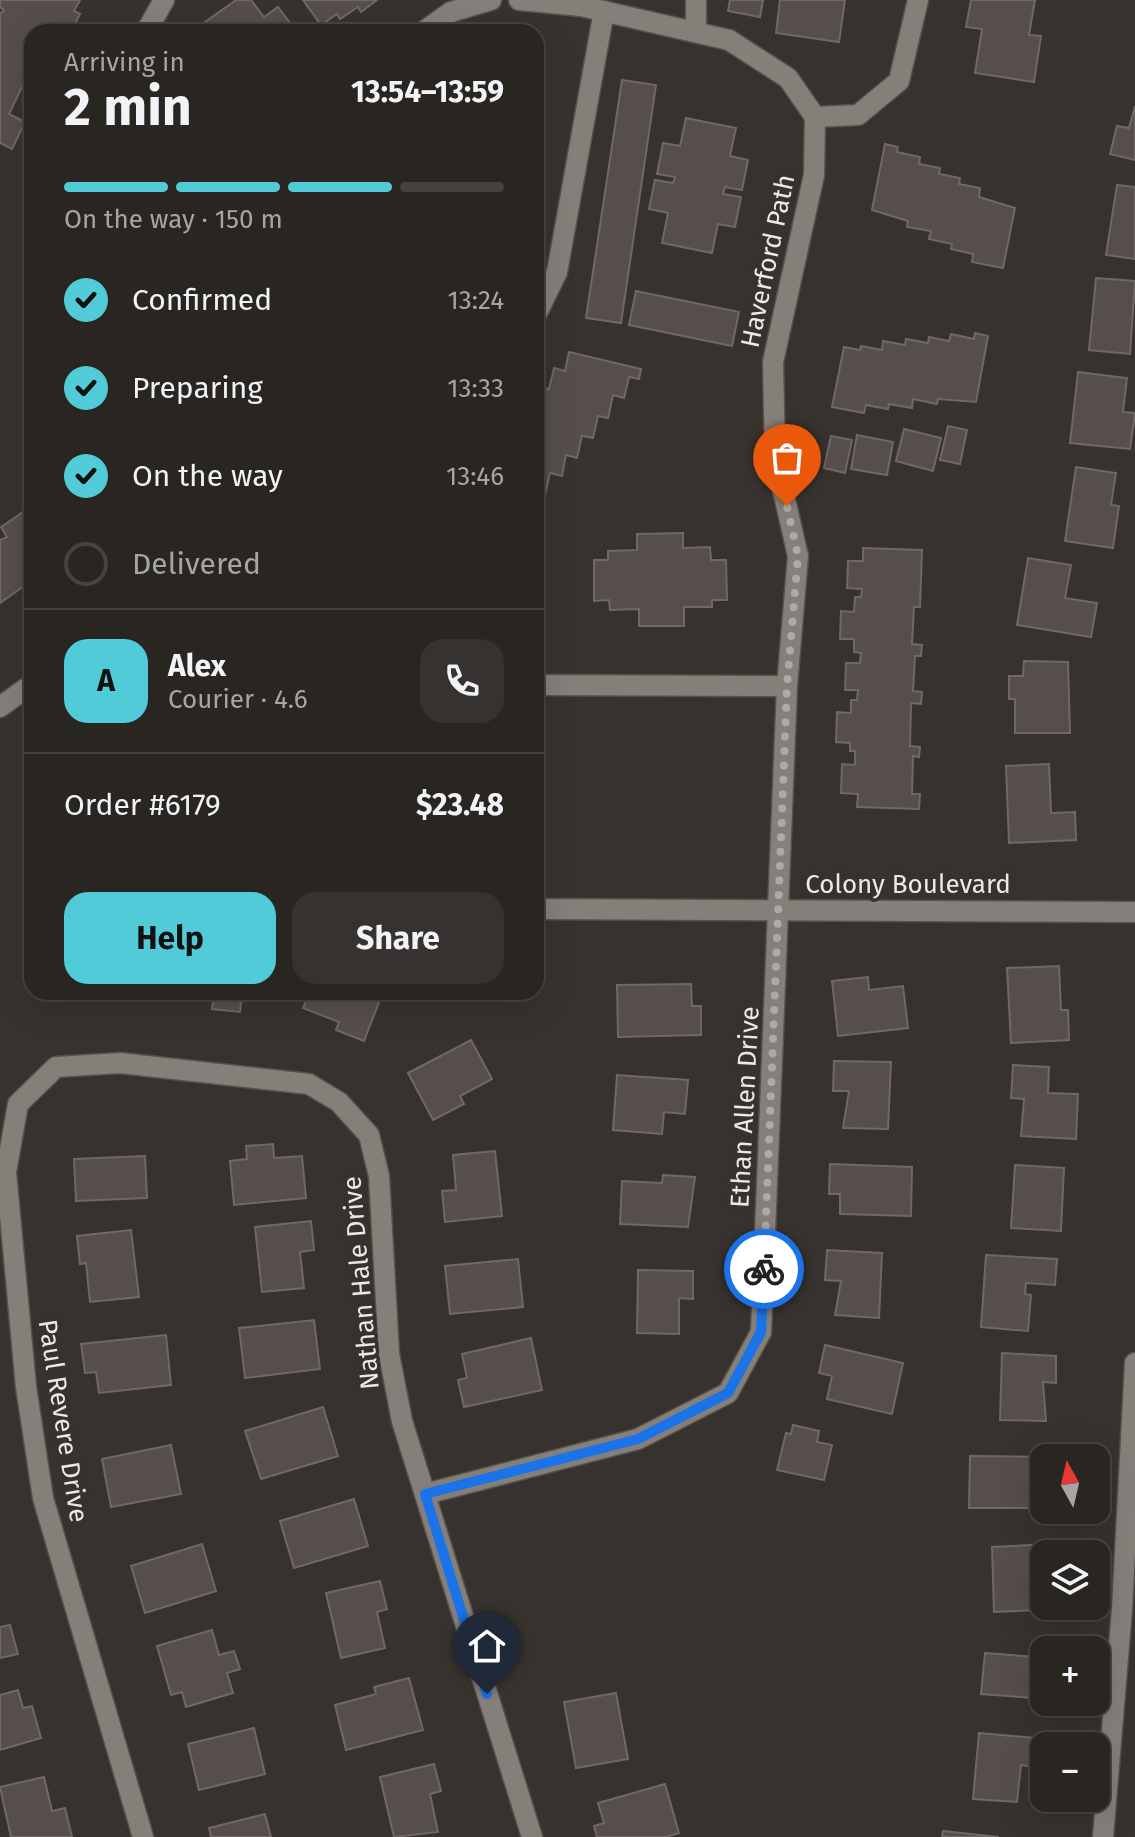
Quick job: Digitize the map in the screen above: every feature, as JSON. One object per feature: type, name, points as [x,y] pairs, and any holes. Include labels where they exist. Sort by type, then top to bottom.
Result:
[{"type":"street","points":[[150,24],[164,0]]},
{"type":"street","points":[[434,24],[451,12],[491,0]]},
{"type":"street","points":[[519,0],[604,11],[729,40],[788,78],[815,117],[858,115],[899,81],[918,0]]},
{"type":"street","points":[[696,0],[696,32]]},
{"type":"street","points":[[544,299],[557,272],[604,11]]},
{"type":"street","name":"Haverford Path","points":[[787,686],[798,556],[775,456],[773,362],[814,175],[815,117]]},
{"type":"street","points":[[544,685],[787,686]]},
{"type":"street","name":"Ethan Allen Drive","points":[[425,1494],[638,1439],[728,1393],[761,1332],[787,686]]},
{"type":"street","points":[[0,707],[24,690]]},
{"type":"street","name":"Colony Boulevard","points":[[544,909],[1135,912]]},
{"type":"street","name":"Nathan Hale Drive","points":[[56,1067],[120,1063],[309,1084],[339,1102],[369,1135],[379,1176],[389,1354],[402,1421],[532,1837]]},
{"type":"street","name":"Paul Revere Drive","points":[[56,1067],[18,1104],[6,1172],[26,1387],[43,1498],[143,1837]]},
{"type":"street","points":[[1103,1837],[1122,1609],[1135,1363]]},
{"type":"building","points":[[0,0],[80,0],[74,11],[80,14],[75,24],[24,24],[24,86],[9,114],[24,124],[12,149],[0,143],[0,14],[4,10],[0,7]]},
{"type":"building","points":[[236,0],[251,0],[264,17],[278,7],[291,24],[206,24],[205,22]]},
{"type":"building","points":[[303,0],[377,0],[361,12],[358,7],[340,19],[337,14],[320,24]]},
{"type":"building","points":[[730,0],[763,0],[760,17],[728,11]]},
{"type":"building","points":[[780,0],[845,0],[839,42],[776,33]]},
{"type":"building","points":[[971,0],[1035,0],[1029,35],[1041,36],[1034,82],[975,73],[982,29],[966,27]]},
{"type":"building","points":[[622,80],[656,85],[621,323],[586,318]]},
{"type":"building","points":[[1135,106],[1135,160],[1110,154],[1117,126],[1129,128]]},
{"type":"building","points":[[686,118],[736,128],[730,156],[748,160],[742,190],[725,187],[723,194],[741,197],[735,227],[718,224],[712,253],[662,243],[668,213],[649,209],[655,180],[673,183],[675,177],[657,174],[663,143],[680,146]]},
{"type":"building","points":[[885,144],[898,147],[897,152],[920,157],[919,164],[940,168],[939,174],[960,178],[959,184],[980,188],[979,197],[1015,208],[1003,268],[972,262],[973,254],[951,249],[952,244],[929,239],[931,231],[907,227],[908,221],[872,210]]},
{"type":"building","points":[[1117,185],[1135,187],[1135,259],[1106,255]]},
{"type":"building","points":[[1096,278],[1135,281],[1130,354],[1089,350]]},
{"type":"building","points":[[636,291],[739,312],[732,346],[629,325]]},
{"type":"building","points":[[975,333],[988,336],[976,402],[938,399],[937,404],[913,399],[912,408],[889,404],[888,409],[866,405],[864,413],[832,407],[844,347],[882,350],[883,341],[905,345],[906,339],[928,343],[929,337],[949,341],[951,334],[974,339]]},
{"type":"building","points":[[569,352],[641,369],[639,379],[629,377],[624,398],[613,395],[608,418],[598,416],[593,438],[582,436],[577,458],[566,455],[562,476],[550,473],[545,495],[544,388],[549,389],[554,368],[565,371]]},
{"type":"building","points":[[1078,372],[1127,378],[1123,412],[1135,413],[1130,449],[1070,443]]},
{"type":"building","points":[[948,426],[967,430],[960,464],[940,460]]},
{"type":"building","points":[[904,429],[941,438],[933,471],[896,461]]},
{"type":"building","points":[[857,435],[893,442],[887,475],[851,469]]},
{"type":"building","points":[[831,436],[852,440],[845,473],[824,468]]},
{"type":"building","points":[[1076,467],[1116,473],[1111,505],[1119,506],[1113,548],[1065,541]]},
{"type":"building","points":[[24,511],[24,586],[0,603],[0,540],[7,537],[1,527]]},
{"type":"building","points":[[683,533],[683,548],[710,547],[711,560],[726,560],[727,600],[712,600],[712,607],[684,607],[684,626],[639,626],[639,609],[610,610],[609,600],[594,601],[594,560],[608,560],[608,551],[637,550],[637,534]]},
{"type":"building","points":[[863,548],[922,550],[920,607],[914,607],[912,644],[922,645],[921,656],[915,656],[913,691],[922,692],[921,704],[911,703],[910,746],[920,747],[919,757],[913,756],[912,794],[920,794],[919,809],[857,807],[858,794],[841,793],[842,764],[855,765],[855,751],[850,751],[850,743],[836,742],[837,712],[851,713],[851,700],[857,700],[858,690],[845,690],[846,663],[860,663],[861,653],[854,652],[854,639],[840,639],[841,611],[854,612],[855,597],[861,597],[862,589],[847,588],[848,561],[863,561]]},
{"type":"building","points":[[1028,558],[1071,565],[1065,598],[1097,603],[1091,637],[1017,625]]},
{"type":"building","points":[[1024,661],[1068,662],[1070,733],[1015,733],[1015,699],[1009,699],[1009,676],[1023,676]]},
{"type":"building","points":[[1049,764],[1051,813],[1075,812],[1076,840],[1009,843],[1006,766]]},
{"type":"building","points":[[1059,966],[1061,1010],[1068,1010],[1069,1040],[1011,1043],[1007,968]]},
{"type":"building","points":[[868,977],[869,990],[903,986],[908,1028],[838,1036],[832,981]]},
{"type":"building","points":[[691,984],[692,1006],[701,1006],[701,1035],[618,1037],[617,985]]},
{"type":"building","points":[[213,1000],[241,1000],[240,1012],[212,1009]]},
{"type":"building","points":[[306,1000],[380,1000],[364,1041],[336,1030],[339,1022],[303,1008]]},
{"type":"building","points":[[471,1040],[492,1079],[460,1096],[464,1104],[433,1120],[408,1073]]},
{"type":"building","points":[[834,1061],[891,1062],[888,1129],[843,1128],[849,1091],[833,1091]]},
{"type":"building","points":[[1013,1065],[1049,1067],[1048,1093],[1078,1094],[1076,1139],[1021,1136],[1024,1099],[1011,1098]]},
{"type":"building","points":[[617,1075],[688,1080],[685,1114],[664,1112],[662,1134],[613,1130]]},
{"type":"building","points":[[273,1144],[274,1158],[302,1156],[306,1198],[234,1205],[230,1161],[247,1159],[246,1146]]},
{"type":"building","points":[[495,1151],[502,1216],[445,1222],[442,1191],[456,1190],[453,1155]]},
{"type":"building","points":[[145,1156],[147,1198],[76,1201],[74,1159]]},
{"type":"building","points":[[830,1164],[912,1167],[911,1216],[840,1214],[840,1194],[829,1194]]},
{"type":"building","points":[[1015,1165],[1064,1168],[1061,1231],[1011,1228]]},
{"type":"building","points":[[663,1175],[695,1177],[688,1227],[620,1224],[622,1181],[662,1183]]},
{"type":"building","points":[[311,1221],[314,1250],[300,1252],[304,1288],[262,1292],[255,1227]]},
{"type":"building","points":[[131,1230],[139,1297],[90,1302],[86,1263],[80,1264],[77,1236]]},
{"type":"building","points":[[827,1250],[882,1253],[879,1318],[835,1315],[841,1281],[825,1280]]},
{"type":"building","points":[[986,1255],[1057,1259],[1055,1285],[1026,1283],[1025,1294],[1031,1295],[1028,1331],[981,1327]]},
{"type":"building","points":[[518,1259],[523,1307],[450,1314],[445,1266]]},
{"type":"building","points":[[638,1270],[693,1271],[693,1299],[679,1298],[679,1334],[637,1333]]},
{"type":"building","points":[[314,1320],[320,1369],[245,1378],[239,1328]]},
{"type":"building","points":[[166,1335],[171,1385],[99,1393],[96,1372],[85,1373],[81,1344]]},
{"type":"building","points":[[531,1338],[542,1390],[464,1407],[458,1380],[467,1378],[462,1354]]},
{"type":"building","points":[[825,1345],[903,1363],[892,1414],[827,1399],[832,1376],[819,1373]]},
{"type":"building","points":[[1002,1353],[1056,1356],[1056,1383],[1043,1382],[1046,1421],[1000,1420]]},
{"type":"building","points":[[323,1407],[338,1456],[261,1479],[245,1431]]},
{"type":"building","points":[[793,1425],[819,1431],[817,1442],[832,1445],[824,1480],[777,1470],[786,1433],[791,1434]]},
{"type":"building","points":[[171,1445],[181,1494],[111,1507],[102,1459]]},
{"type":"building","points":[[970,1456],[1030,1457],[1030,1508],[969,1508]]},
{"type":"building","points":[[354,1499],[368,1546],[294,1568],[280,1521]]},
{"type":"building","points":[[202,1544],[216,1591],[145,1613],[131,1566]]},
{"type":"building","points":[[1030,1545],[1030,1610],[994,1612],[992,1547]]},
{"type":"building","points":[[380,1581],[387,1609],[377,1612],[385,1648],[341,1658],[326,1593]]},
{"type":"building","points":[[10,1625],[18,1654],[0,1658],[0,1627]]},
{"type":"building","points":[[212,1630],[219,1655],[234,1651],[240,1669],[227,1673],[233,1693],[186,1707],[182,1692],[171,1695],[157,1646]]},
{"type":"building","points":[[985,1653],[1030,1656],[1030,1698],[981,1694]]},
{"type":"building","points":[[409,1678],[423,1730],[346,1750],[335,1705],[376,1694],[374,1687]]},
{"type":"building","points":[[18,1690],[23,1708],[32,1706],[41,1738],[0,1750],[0,1695]]},
{"type":"building","points":[[616,1693],[628,1759],[576,1768],[564,1702]]},
{"type":"building","points":[[254,1728],[265,1774],[199,1790],[188,1744]]},
{"type":"building","points":[[979,1733],[1030,1737],[1030,1766],[1021,1765],[1017,1802],[973,1799]]},
{"type":"building","points":[[434,1764],[441,1791],[430,1794],[438,1832],[394,1837],[380,1777]]},
{"type":"building","points":[[44,1777],[52,1811],[65,1808],[72,1837],[11,1837],[0,1787]]},
{"type":"building","points":[[665,1784],[679,1833],[666,1837],[597,1837],[594,1826],[604,1823],[598,1803]]},
{"type":"building","points":[[265,1814],[271,1837],[211,1837],[209,1828]]},
{"type":"building","points":[[943,1831],[999,1837],[942,1837]]},
{"type":"way so far","points":[[764,1269],[787,686],[798,556],[787,506]]},
{"type":"route","points":[[487,1694],[425,1494],[638,1439],[728,1393],[761,1332],[764,1269]]}]
